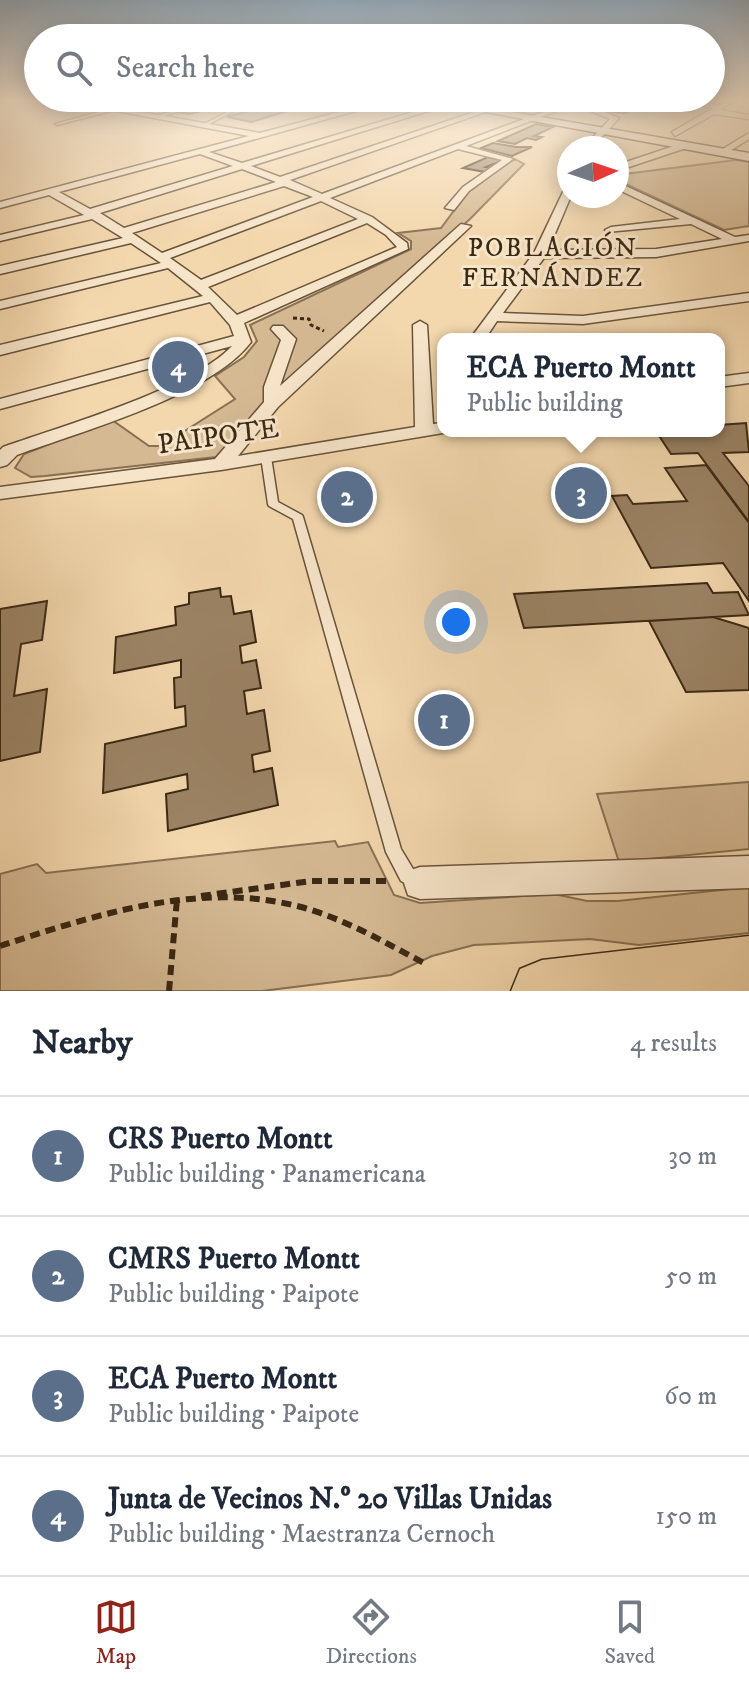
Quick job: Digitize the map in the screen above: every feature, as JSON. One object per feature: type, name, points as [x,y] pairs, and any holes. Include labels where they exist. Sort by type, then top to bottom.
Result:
[{"type":"highway","points":[[542,991],[749,966]]},
{"type":"main road","points":[[692,146],[749,157]]},
{"type":"street","points":[[0,205],[227,146]]},
{"type":"street","points":[[0,238],[94,214],[313,146]]},
{"type":"street","points":[[0,270],[129,235],[380,146]]},
{"type":"street","points":[[419,146],[445,152]]},
{"type":"street","points":[[629,164],[682,146]]},
{"type":"street","points":[[722,152],[731,146]]},
{"type":"street","points":[[0,305],[166,260],[458,147],[509,161],[466,189],[450,208]]},
{"type":"street","points":[[204,153],[284,181],[324,199],[365,220],[403,245],[402,249],[234,322]]},
{"type":"street","points":[[0,189],[30,198]]},
{"type":"street","points":[[629,191],[749,248]]},
{"type":"street","points":[[53,193],[94,214],[166,260],[211,298],[234,322],[244,338]]},
{"type":"street","points":[[481,333],[540,254],[561,208]]},
{"type":"street","points":[[198,286],[365,220]]},
{"type":"street","points":[[611,230],[693,221]]},
{"type":"street","points":[[221,464],[272,403],[465,226]]},
{"type":"street","points":[[540,254],[649,253],[749,238]]},
{"type":"street","points":[[493,317],[583,320],[749,297]]},
{"type":"street","points":[[0,350],[211,298]]},
{"type":"street","points":[[420,325],[433,430]]},
{"type":"street","points":[[272,403],[274,378],[289,339],[278,329]]},
{"type":"street","points":[[0,404],[244,338]]},
{"type":"street","points":[[0,461],[10,451],[178,386],[235,355],[244,338]]},
{"type":"street","points":[[725,381],[749,378]]},
{"type":"street","name":"PAIPOTE","points":[[0,493],[221,464],[433,430]]},
{"type":"street","points":[[420,883],[749,872]]},
{"type":"lane","points":[[266,457],[273,504],[298,517],[394,852],[407,875],[420,883]]},
{"type":"path","points":[[301,318],[309,319],[311,325],[323,330]]},
{"type":"path","points":[[0,946],[117,908],[177,899],[311,881],[420,883]]},
{"type":"path","points":[[190,898],[283,903],[360,930],[424,963]]},
{"type":"path","points":[[169,991],[177,899]]},
{"type":"shaded area","points":[[515,159],[524,164],[470,219],[280,389],[216,457],[31,477],[15,468],[24,454],[112,420],[149,446],[161,446],[235,399],[215,376],[244,357],[257,341],[250,325],[411,249],[411,241],[398,233],[441,228],[470,189]]},
{"type":"shaded area","points":[[736,160],[749,162],[749,226],[724,230],[629,186],[629,173]]},
{"type":"shaded area","points":[[749,782],[749,849],[619,862],[597,794]]},
{"type":"shaded area","points":[[335,841],[338,847],[368,842],[394,895],[420,903],[554,894],[587,901],[618,901],[749,887],[749,933],[639,945],[590,939],[474,945],[432,956],[391,975],[262,991],[0,991],[0,874],[37,864],[46,873]]},
{"type":"building","points":[[485,146],[532,147],[512,156],[481,148]]},
{"type":"building","points":[[488,157],[504,160],[486,167],[493,168],[485,172],[463,168]]},
{"type":"building","points":[[192,358],[199,367],[164,377],[157,368]]},
{"type":"building","points":[[746,423],[749,452],[723,453],[749,486],[749,522],[698,453],[671,454],[660,437],[725,437],[725,425]]},
{"type":"building","points":[[706,465],[749,523],[749,601],[723,563],[651,568],[612,496],[627,495],[633,504],[687,501],[665,468]]},
{"type":"building","points":[[707,583],[713,593],[738,592],[749,615],[524,628],[514,594]]},
{"type":"building","points":[[220,588],[221,597],[231,596],[234,614],[251,611],[256,642],[240,646],[242,663],[256,660],[261,688],[244,691],[247,714],[264,710],[270,751],[252,755],[254,772],[272,768],[278,805],[168,831],[166,794],[188,789],[187,774],[103,793],[105,744],[186,726],[185,706],[175,708],[174,678],[181,677],[181,660],[114,673],[116,637],[176,625],[175,607],[189,604],[189,593]]},
{"type":"building","points":[[47,601],[42,640],[21,644],[14,696],[47,689],[40,752],[0,761],[0,609]]},
{"type":"building","points":[[713,617],[749,628],[749,690],[686,692],[649,621]]},
{"type":"place","name":"Junta de Vecinos N.º 20 Villas Unidas","points":[[178,367]]},
{"type":"place","name":"ECA Puerto Montt","points":[[581,493]]},
{"type":"place","name":"CMRS Puerto Montt","points":[[347,497]]},
{"type":"place","name":"CRS Puerto Montt","points":[[444,720]]},
{"type":"district","name":"POBLACIÓN FERNÁNDEZ","points":[[553,262]]}]
